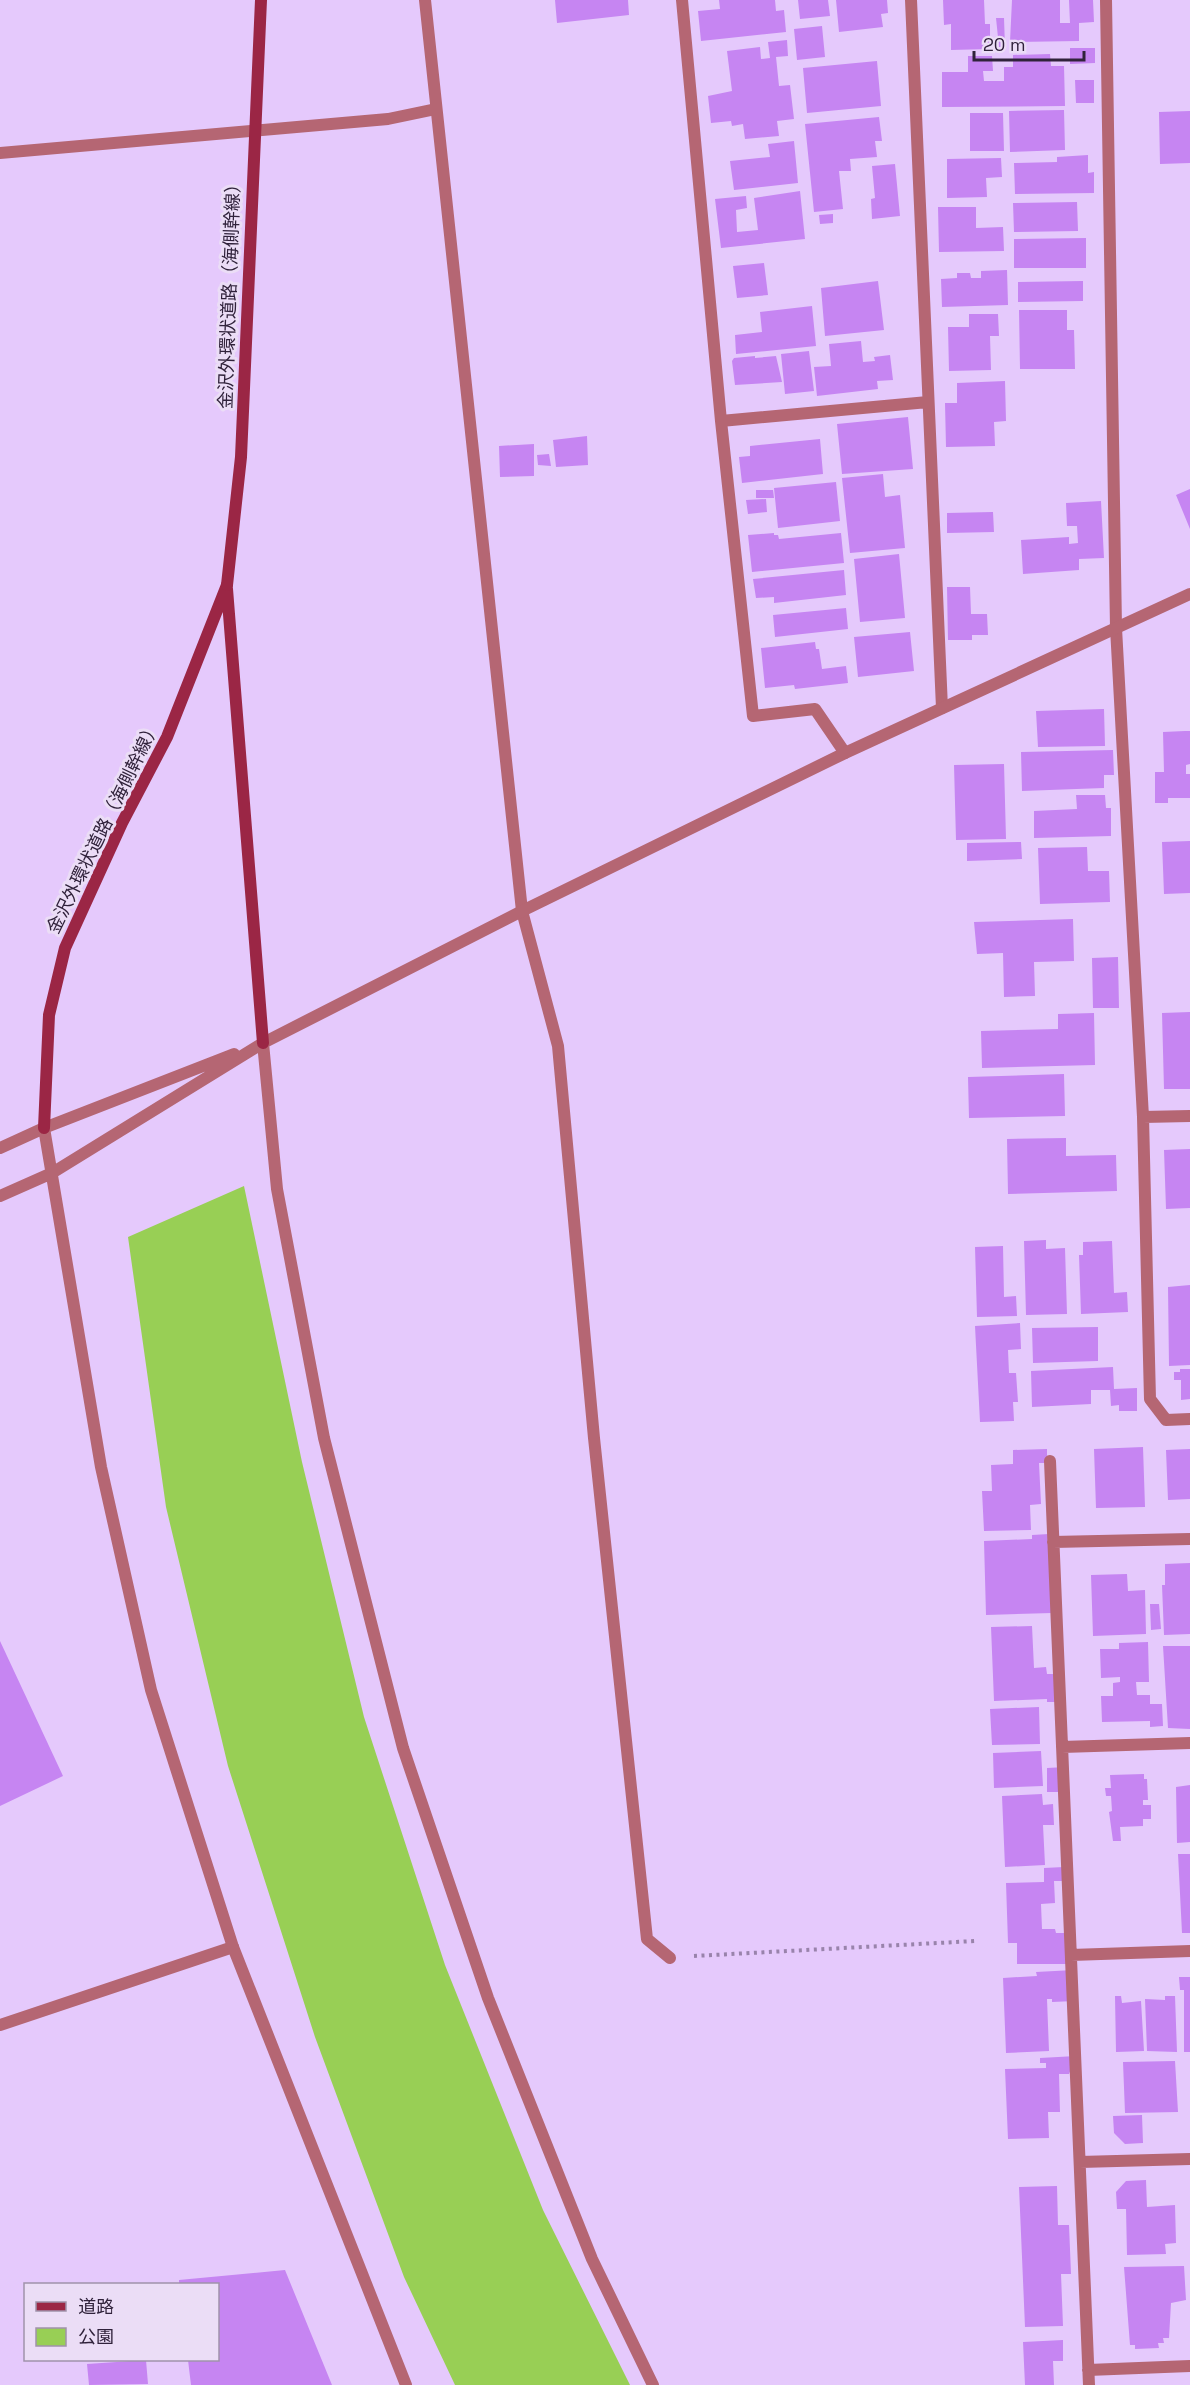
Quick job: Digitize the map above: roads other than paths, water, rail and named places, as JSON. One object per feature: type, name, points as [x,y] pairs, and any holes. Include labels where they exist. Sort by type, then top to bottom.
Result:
[{"type":"main road","name":"金沢外環状道路（海側幹線）","points":[[261,0],[241,457],[227,585],[263,1043]]},
{"type":"main road","name":"金沢外環状道路（海側幹線）","points":[[44,1128],[49,1015],[65,948],[122,823],[167,737],[227,585]]},
{"type":"street","points":[[425,0],[522,910],[558,1046],[594,1438],[647,1939],[670,1958]]},
{"type":"street","points":[[682,0],[721,420],[753,716],[815,709],[845,753]]},
{"type":"street","points":[[911,0],[942,708]]},
{"type":"street","points":[[1106,0],[1116,628],[1143,1117],[1150,1399],[1166,1420],[1190,1419]]},
{"type":"street","points":[[0,153],[388,119],[436,109]]},
{"type":"street","points":[[721,420],[928,402]]},
{"type":"street","points":[[0,1197],[52,1173],[263,1043],[522,910],[845,753],[1190,594]]},
{"type":"street","points":[[0,1148],[44,1128],[263,1043]]},
{"type":"street","points":[[263,1043],[277,1189],[324,1438],[404,1748],[488,1998],[592,2259],[653,2385]]},
{"type":"street","points":[[1143,1117],[1190,1116]]},
{"type":"street","points":[[44,1128],[101,1467],[151,1690],[233,1947],[406,2385]]},
{"type":"street","points":[[1050,1461],[1089,2385]]},
{"type":"street","points":[[1053,1542],[1190,1539]]},
{"type":"street","points":[[1062,1747],[1190,1743]]},
{"type":"street","points":[[0,2025],[233,1947]]},
{"type":"street","points":[[1071,1955],[1190,1951]]},
{"type":"street","points":[[1080,2162],[1190,2159]]},
{"type":"street","points":[[1088,2370],[1190,2366]]}]
